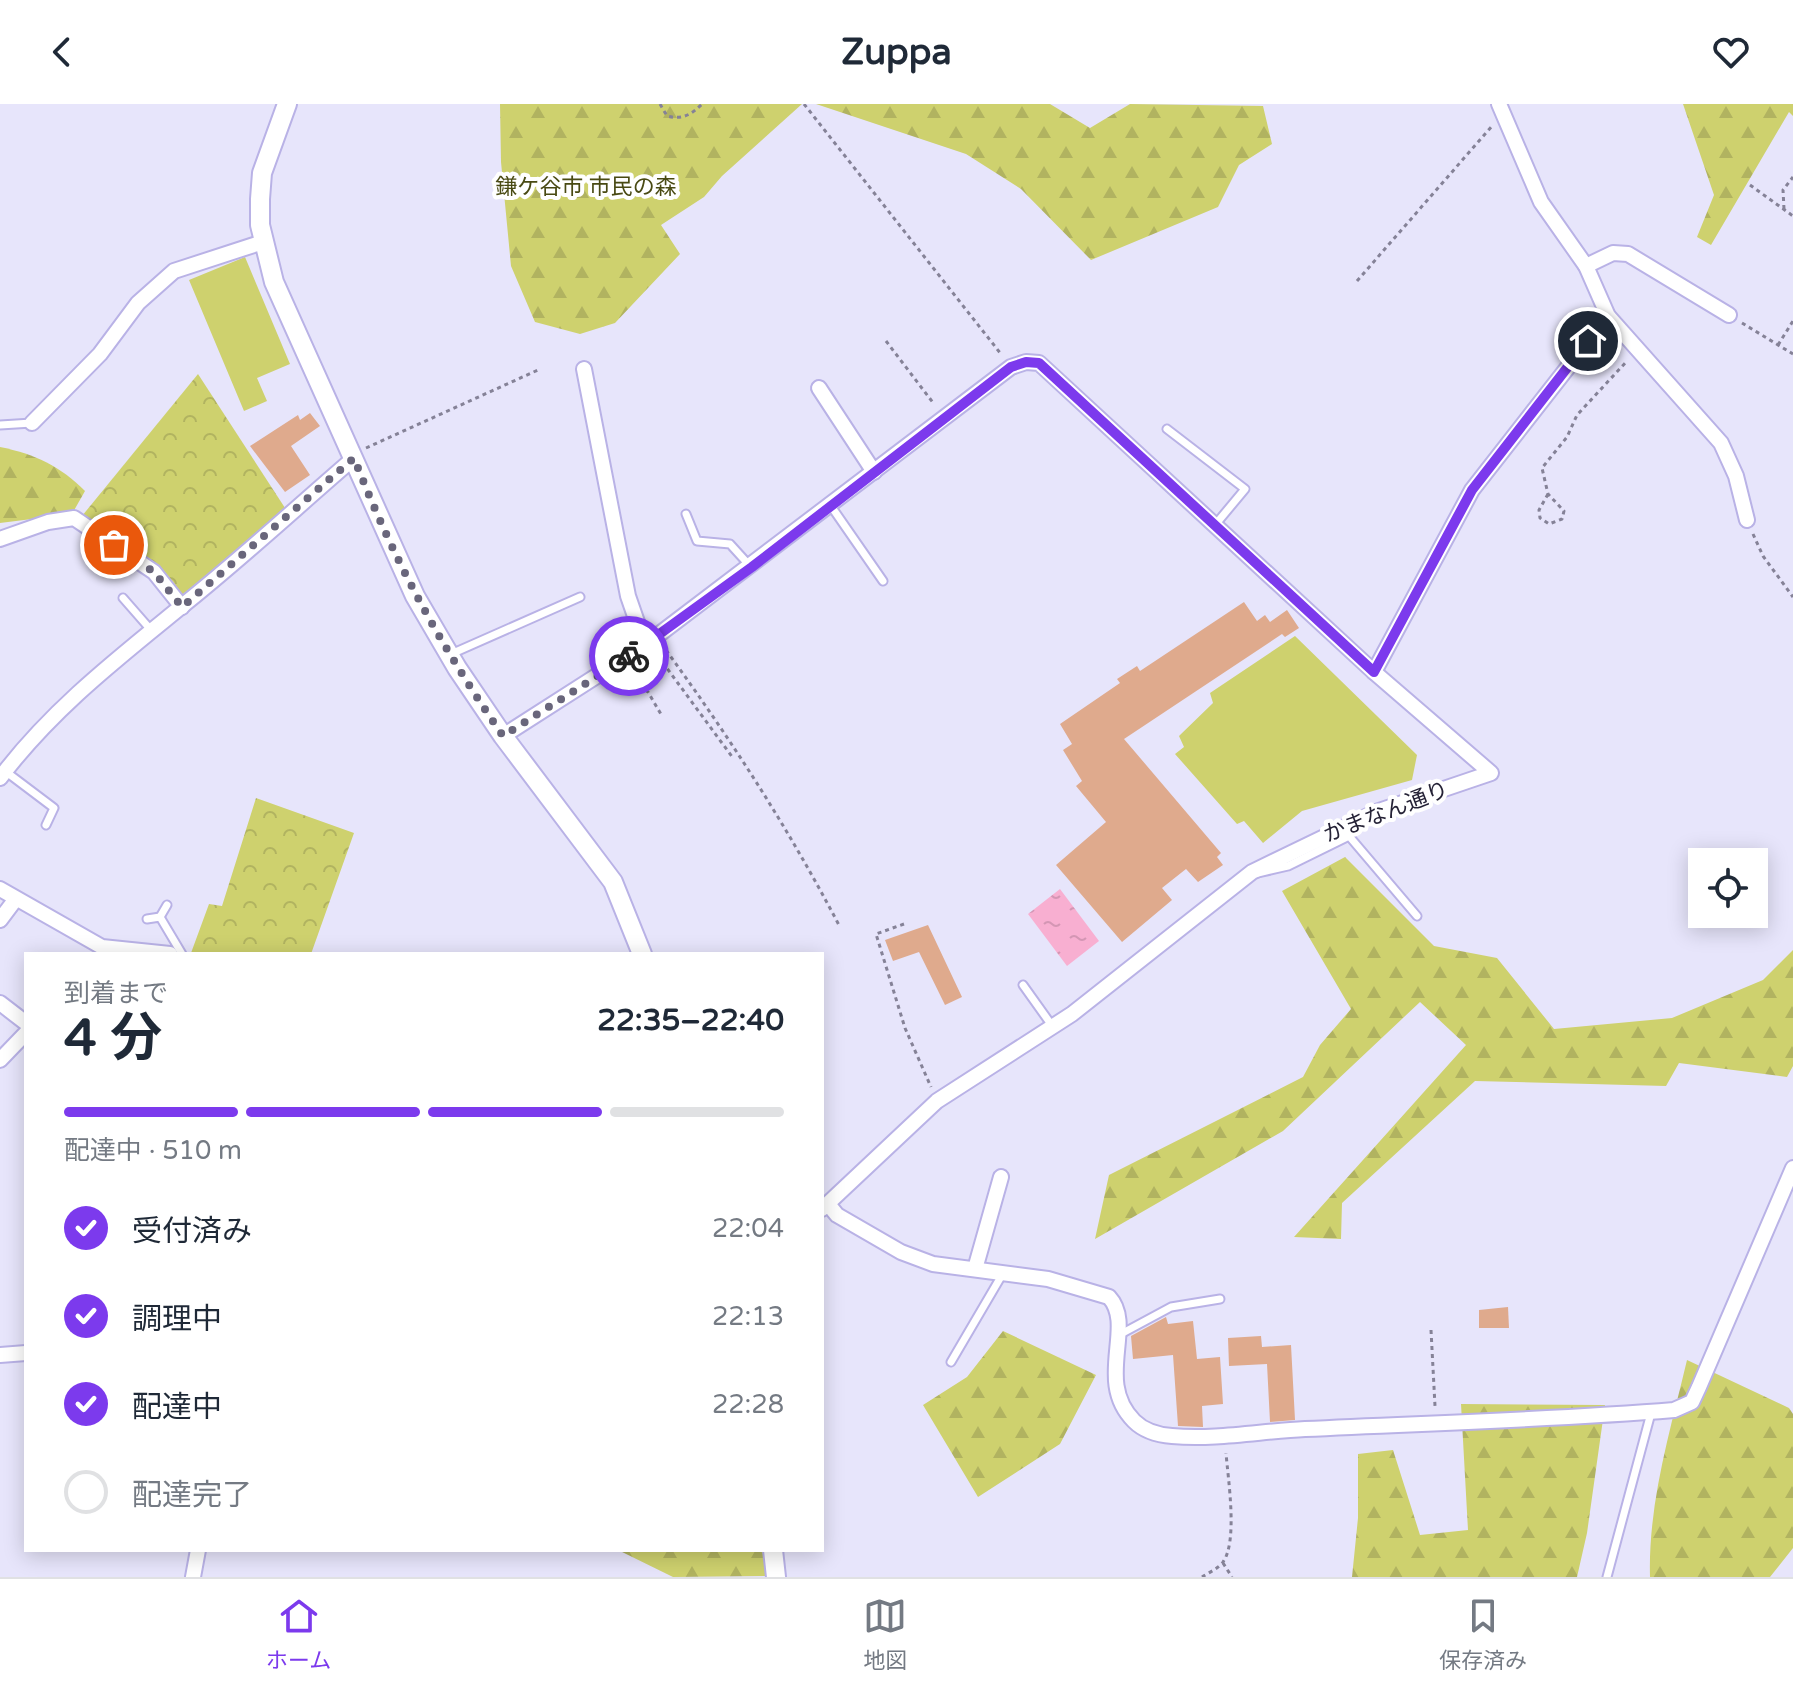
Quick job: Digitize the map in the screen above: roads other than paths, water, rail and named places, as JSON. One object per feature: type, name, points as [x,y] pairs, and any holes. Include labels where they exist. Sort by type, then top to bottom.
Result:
[{"type":"street","points":[[287,104],[262,173],[263,242],[274,282],[354,458],[397,563],[449,655],[503,736],[613,882],[641,952]]},
{"type":"street","points":[[1501,109],[1541,202],[1586,266],[1608,316],[1721,443],[1736,476],[1747,520]]},
{"type":"street","points":[[32,423],[100,354],[138,303],[174,271],[263,242]]},
{"type":"street","points":[[1586,266],[1613,253],[1628,254],[1729,315]]},
{"type":"street","points":[[503,736],[650,642],[1011,367],[1026,362],[1039,363],[1374,672],[1472,490],[1608,316]]},
{"type":"street","points":[[584,369],[628,596],[650,642]]},
{"type":"street","points":[[819,388],[874,472]]},
{"type":"street","points":[[3,775],[24,747],[106,666],[182,607],[354,458]]},
{"type":"street","points":[[0,539],[48,522],[74,518],[154,572],[182,607]]},
{"type":"street","name":"かまなん通り","points":[[825,1206],[937,1101],[1053,1027],[1252,872],[1376,812],[1491,773],[1374,672]]},
{"type":"street","points":[[0,889],[99,950],[134,952]]},
{"type":"street","points":[[0,920],[15,900]]},
{"type":"street","points":[[0,1003],[24,1021]]},
{"type":"street","points":[[0,1060],[24,1035]]},
{"type":"street","points":[[825,1206],[901,1252],[933,1264],[1048,1279],[1109,1297],[1118,1312],[1115,1392],[1135,1423],[1150,1432],[1176,1437],[1436,1426],[1674,1410],[1692,1402],[1793,1168]]},
{"type":"street","points":[[975,1269],[1001,1177]]},
{"type":"street","points":[[0,1355],[24,1353]]},
{"type":"street","points":[[193,1577],[198,1552]]},
{"type":"street","points":[[773,1552],[776,1577]]},
{"type":"lane","points":[[0,425],[32,423]]},
{"type":"lane","points":[[1167,429],[1245,489],[1215,525]]},
{"type":"lane","points":[[831,506],[883,581]]},
{"type":"lane","points":[[686,514],[697,541],[730,544],[752,567]]},
{"type":"lane","points":[[449,655],[580,597]]},
{"type":"lane","points":[[123,598],[151,630]]},
{"type":"lane","points":[[3,775],[54,808],[46,825]]},
{"type":"lane","points":[[1252,872],[1264,874],[1288,866],[1349,836],[1417,916]]},
{"type":"lane","points":[[160,917],[167,905]]},
{"type":"lane","points":[[147,919],[160,917]]},
{"type":"lane","points":[[160,917],[181,952]]},
{"type":"lane","points":[[1023,985],[1053,1027]]},
{"type":"lane","points":[[951,1362],[1003,1273]]},
{"type":"lane","points":[[1117,1336],[1171,1307],[1220,1299]]},
{"type":"lane","points":[[1607,1577],[1652,1412]]},
{"type":"water","points":[[1060,889],[1099,941],[1067,966],[1028,914]]},
{"type":"park label","name":"鎌ケ谷市 市民の森","points":[[586,187]]}]
